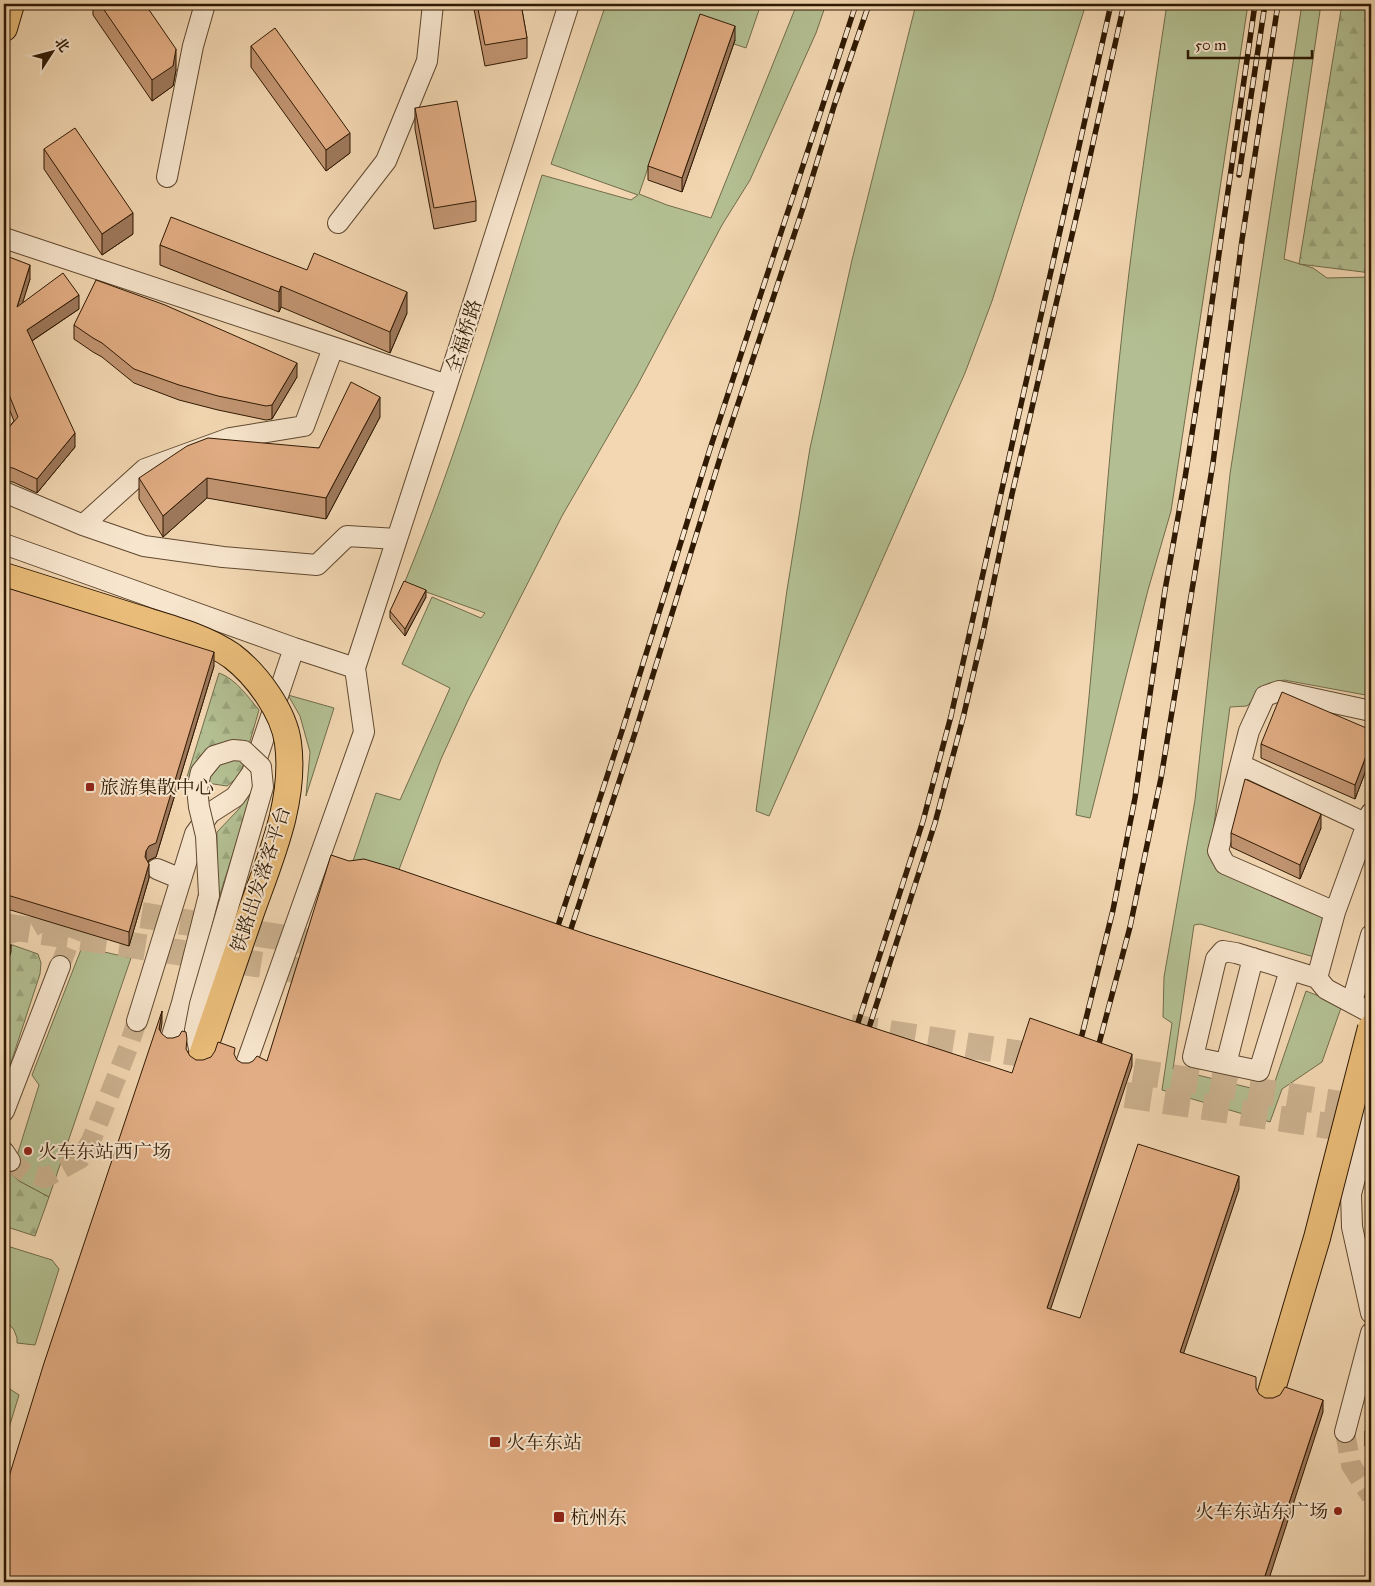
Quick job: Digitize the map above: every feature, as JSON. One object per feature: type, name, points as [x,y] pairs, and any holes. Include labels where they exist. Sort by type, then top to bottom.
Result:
[{"type":"main road","points":[[4,28],[11,4]]},
{"type":"main road","name":"铁路出发落客平台","points":[[4,576],[180,632],[211,645],[231,656],[252,674],[269,697],[281,720],[288,742],[290,775],[281,828],[201,1058]]},
{"type":"main road","points":[[1270,1396],[1317,1238],[1371,1028]]},
{"type":"street","points":[[167,178],[193,46],[205,4]]},
{"type":"street","points":[[338,223],[386,161],[427,61],[433,4]]},
{"type":"street","name":"全福桥路","points":[[355,668],[448,385],[569,4]]},
{"type":"street","points":[[4,238],[448,385]]},
{"type":"street","points":[[83,525],[145,469],[230,438],[304,426],[334,348]]},
{"type":"street","points":[[4,492],[83,525],[144,546],[223,557],[317,565],[347,536],[397,540]]},
{"type":"street","points":[[4,544],[355,668],[364,732],[246,1064]]},
{"type":"street","points":[[4,588],[82,614]]},
{"type":"street","points":[[137,1021],[196,834],[210,813],[235,796],[252,773],[294,648]]},
{"type":"street","points":[[1335,912],[1225,864],[1218,851],[1249,732],[1265,696],[1280,691],[1371,711]]},
{"type":"street","points":[[170,1039],[182,1003],[208,895],[206,836],[197,789],[201,772],[214,756],[233,750],[244,751],[261,767],[264,788],[200,1004],[195,1030],[201,1058]]},
{"type":"street","points":[[1241,765],[1369,818],[1335,912],[1317,978]]},
{"type":"street","points":[[157,869],[181,879]]},
{"type":"street","points":[[1352,1002],[1371,935]]},
{"type":"street","points":[[1290,970],[1259,1071],[1193,1057],[1216,959],[1223,952],[1236,953],[1317,978],[1326,989],[1371,1013]]},
{"type":"street","points":[[1226,1064],[1253,958]]},
{"type":"street","points":[[4,1111],[60,966]]},
{"type":"street","points":[[1371,1116],[1351,1194],[1352,1227],[1371,1313]]},
{"type":"street","points":[[1345,1432],[1371,1332]]},
{"type":"green space","points":[[606,4],[761,4],[746,48],[695,31],[639,194],[667,205],[711,218],[797,4],[826,4],[816,33],[750,180],[722,225],[637,386],[562,516],[468,700],[441,759],[395,880],[349,873],[376,793],[400,800],[450,688],[402,664],[432,597],[481,618],[485,613],[404,584],[443,483],[494,330],[542,175],[631,200],[638,195],[551,164]]},
{"type":"green space","points":[[916,4],[1086,4],[992,301],[965,373],[769,816],[756,811],[787,590],[810,448],[852,260]]},
{"type":"green space","points":[[1167,4],[1248,4],[1171,511],[1148,590],[1090,818],[1076,815],[1083,759],[1113,419],[1135,227]]},
{"type":"green space","points":[[1302,4],[1321,4],[1284,259],[1313,268],[1327,278],[1371,277],[1371,696],[1284,680],[1264,688],[1247,706],[1230,707],[1210,854],[1214,864],[1221,872],[1325,916],[1314,957],[1200,924],[1194,925],[1173,1069],[1271,1093],[1306,991],[1342,1005],[1322,1062],[1282,1089],[1270,1122],[1162,1090],[1172,1023],[1163,1017],[1164,977],[1195,800],[1230,474]]},
{"type":"green space","points":[[1342,4],[1371,4],[1371,273],[1299,264]]},
{"type":"green space","points":[[219,673],[231,679],[259,710],[242,769],[238,777],[227,786],[186,780]]},
{"type":"green space","points":[[288,695],[334,708],[306,796],[310,752],[300,716]]},
{"type":"green space","points":[[253,790],[217,904],[217,832],[238,810]]},
{"type":"green space","points":[[4,942],[38,954],[41,963],[40,974],[4,1084]]},
{"type":"green space","points":[[82,947],[131,958],[49,1197],[19,1181],[23,1163],[16,1159],[39,1085],[32,1075]]},
{"type":"green space","points":[[4,1167],[19,1181],[49,1197],[35,1236],[4,1226]]},
{"type":"green space","points":[[4,1245],[52,1260],[59,1269],[35,1345],[17,1343],[14,1330],[4,1318]]},
{"type":"green space","points":[[5,1386],[19,1395],[4,1444],[4,1388]]},
{"type":"building","points":[[100,4],[145,4],[176,49],[173,66],[152,80]]},
{"type":"building","points":[[477,4],[521,4],[527,38],[485,45]]},
{"type":"building","points":[[700,14],[735,26],[682,178],[648,166]]},
{"type":"building","points":[[275,28],[350,133],[326,150],[251,46]]},
{"type":"building","points":[[457,101],[476,201],[434,208],[415,108]]},
{"type":"building","points":[[75,128],[133,213],[102,234],[44,149]]},
{"type":"building","points":[[171,217],[307,270],[314,253],[407,292],[390,332],[281,286],[279,292],[160,245]]},
{"type":"building","points":[[4,255],[30,265],[17,307],[63,273],[79,295],[27,330],[75,433],[37,479],[13,468],[4,467],[4,433],[18,417],[4,382]]},
{"type":"building","points":[[96,280],[165,305],[297,363],[272,405],[266,406],[218,396],[134,369],[102,343],[74,325]]},
{"type":"building","points":[[351,382],[380,397],[326,498],[207,478],[163,516],[139,478],[187,446],[208,438],[319,448]]},
{"type":"building","points":[[404,581],[426,590],[405,629],[390,611]]},
{"type":"building","name":"旅游集散中心","points":[[4,587],[214,652],[156,843],[149,846],[146,851],[145,857],[149,864],[129,932],[4,894]]},
{"type":"building","points":[[1282,692],[1371,730],[1371,743],[1355,785],[1261,744]]},
{"type":"building","points":[[1245,779],[1321,814],[1300,865],[1231,833]]},
{"type":"building","name":"杭州东","points":[[331,855],[349,861],[364,859],[395,868],[586,934],[1012,1073],[1030,1018],[1132,1054],[1047,1308],[1080,1318],[1138,1144],[1239,1176],[1180,1352],[1256,1377],[1256,1388],[1259,1394],[1265,1398],[1273,1398],[1280,1395],[1285,1387],[1323,1400],[1263,1582],[4,1582],[4,1493],[44,1363],[162,1011],[159,1029],[162,1034],[167,1038],[173,1038],[179,1036],[182,1031],[186,1032],[186,1049],[190,1056],[196,1060],[211,1057],[218,1042],[235,1048],[234,1054],[237,1060],[242,1063],[249,1063],[257,1056],[267,1061]]},
{"type":"building","points":[[4,943],[11,945],[4,966]]},
{"type":"building","points":[[1371,1414],[1371,1435],[1365,1432]]},
{"type":"tunnel","points":[[4,935],[29,929],[55,914],[66,905]]},
{"type":"tunnel","points":[[60,966],[84,905]]},
{"type":"tunnel","points":[[103,909],[341,947]]},
{"type":"tunnel","points":[[4,926],[329,975]]},
{"type":"tunnel","points":[[10,1161],[26,1173],[45,1178],[80,1159],[91,1141],[137,1021]]},
{"type":"tunnel","points":[[851,1027],[1054,1059]]},
{"type":"tunnel","points":[[1095,1065],[1371,1109]]},
{"type":"tunnel","points":[[1087,1089],[1368,1132]]},
{"type":"tunnel","points":[[1345,1432],[1351,1465],[1371,1496]]},
{"type":"railway","points":[[554,938],[622,731],[710,449],[856,4]]},
{"type":"railway","points":[[567,941],[635,733],[721,455],[869,4]]},
{"type":"railway","points":[[854,1035],[923,821],[951,716],[1111,4]]},
{"type":"railway","points":[[865,1040],[935,823],[963,718],[1124,4]]},
{"type":"railway","points":[[1078,1051],[1113,910],[1135,798],[1165,590],[1206,344],[1255,4]]},
{"type":"railway","points":[[1239,175],[1265,4]]},
{"type":"railway","points":[[1096,1055],[1130,927],[1161,778],[1213,463],[1242,240],[1278,4]]},
{"type":"place","name":"旅游集散中心","points":[[90,787]]},
{"type":"place","name":"火车东站西广场","points":[[28,1151]]},
{"type":"place","name":"火车东站","points":[[495,1442]]},
{"type":"place","name":"火车东站东广场","points":[[1338,1511]]},
{"type":"place","name":"杭州东","points":[[559,1517]]}]
